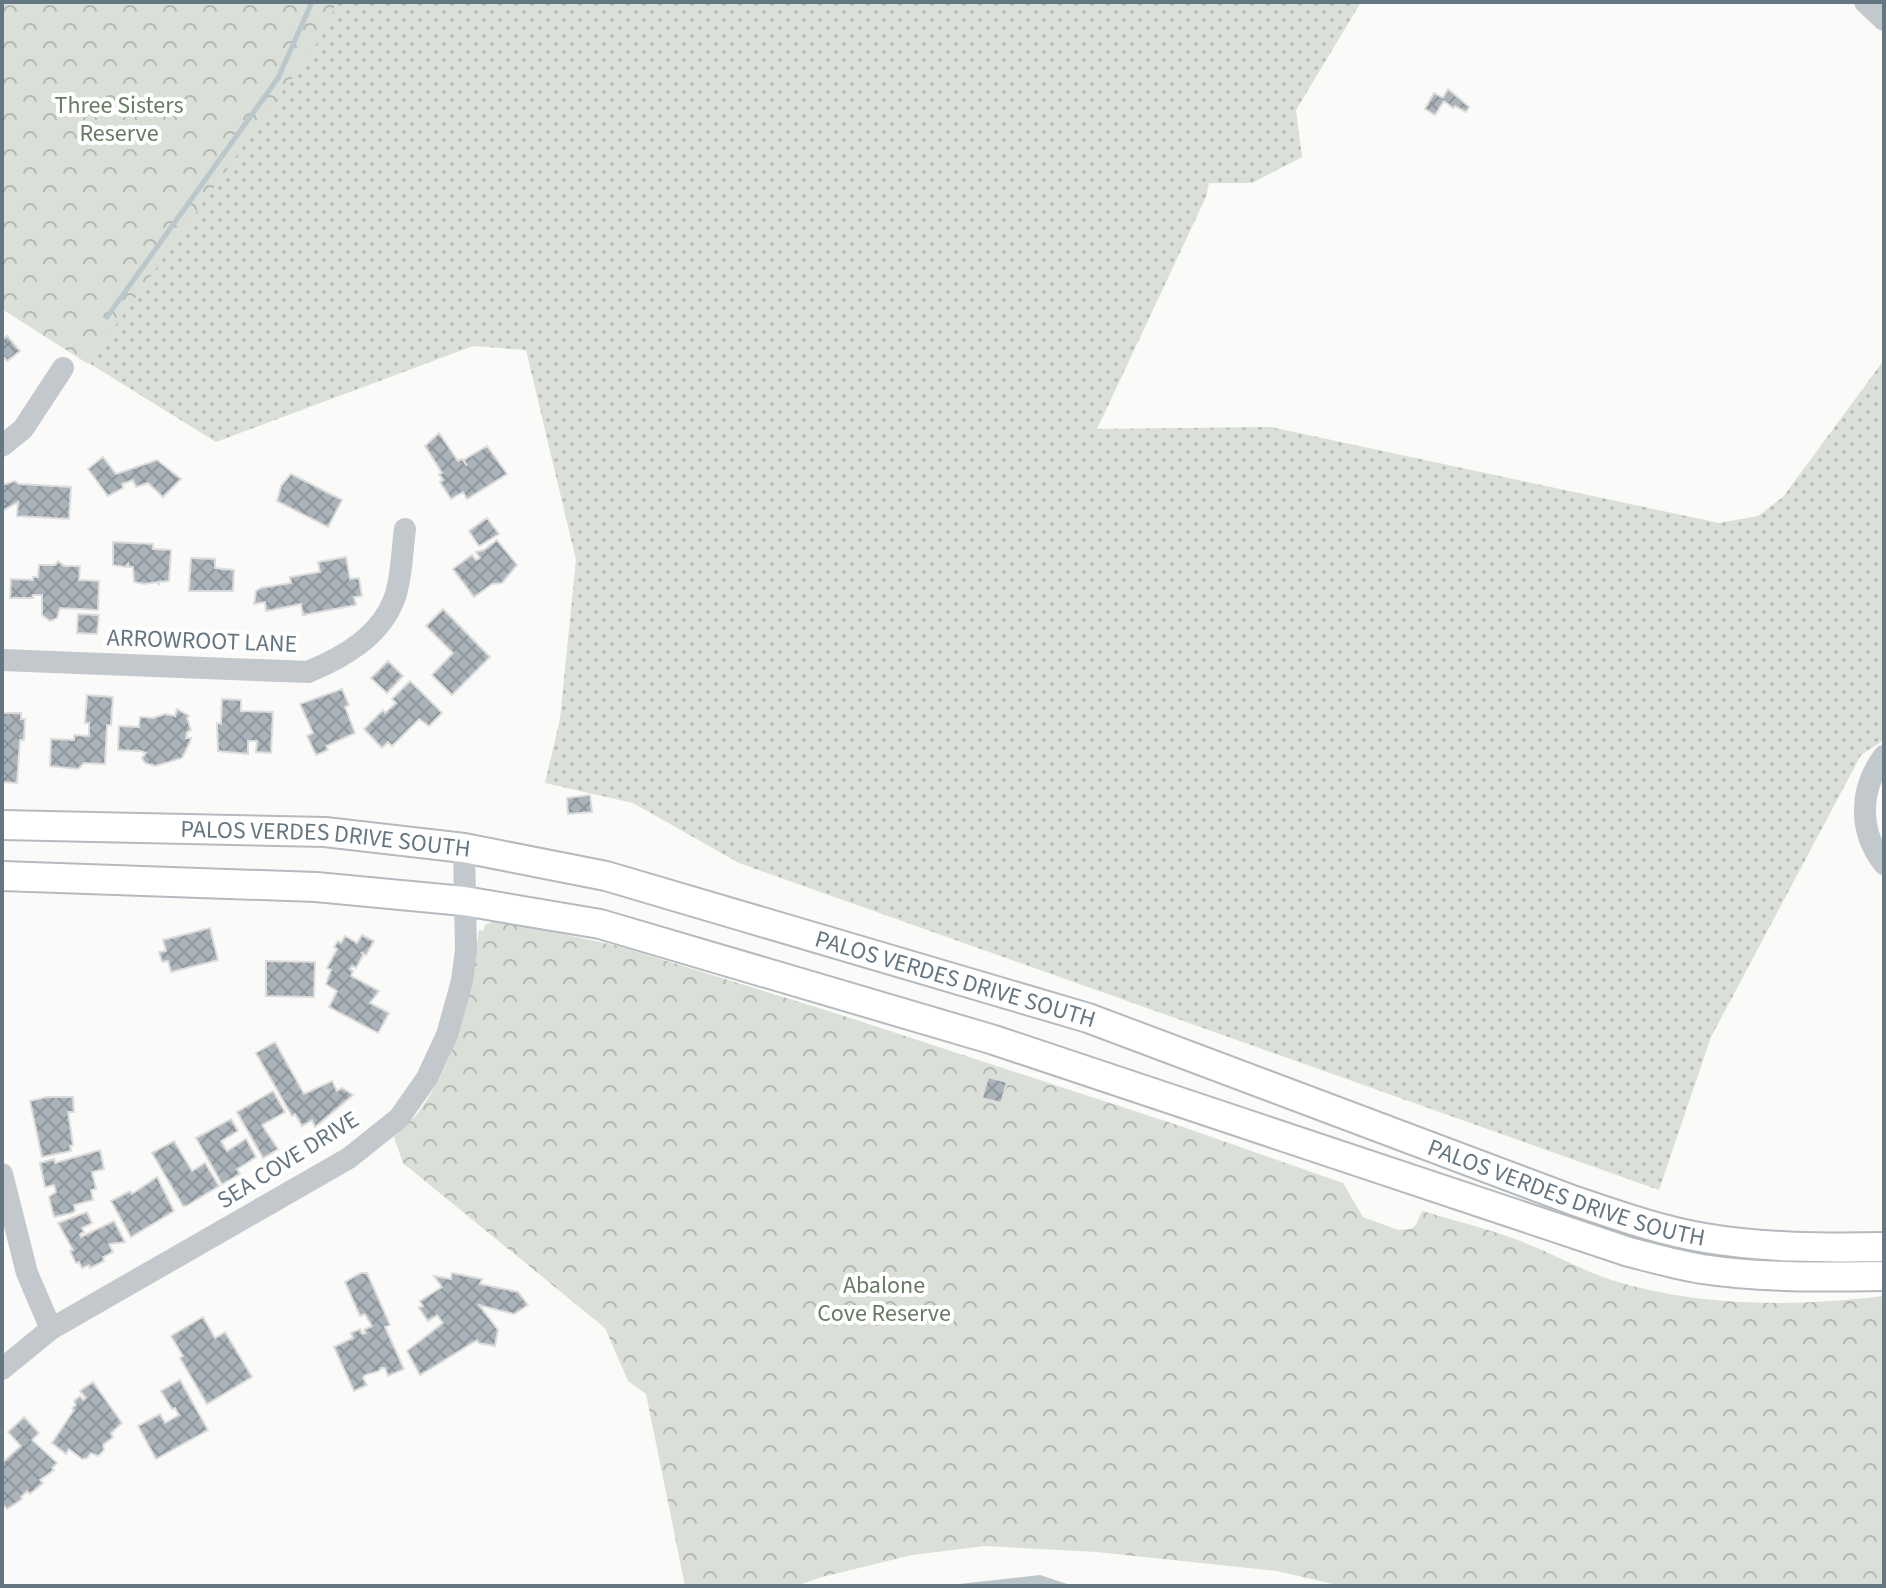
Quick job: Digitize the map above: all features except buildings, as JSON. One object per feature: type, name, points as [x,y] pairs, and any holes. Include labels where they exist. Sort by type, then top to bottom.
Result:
[{"type":"main road","name":"PALOS VERDES DRIVE SOUTH","points":[[2,825],[325,832],[464,848],[606,876],[1088,1018],[1636,1221],[1719,1240],[1884,1247]]},
{"type":"main road","name":"PALOS VERDES DRIVE SOUTH","points":[[2,876],[316,887],[464,901],[600,924],[994,1040],[1629,1252],[1701,1269],[1751,1274],[1807,1278],[1884,1276]]},
{"type":"street","points":[[1865,2],[1884,20]]},
{"type":"street","points":[[2,446],[23,429],[63,368]]},
{"type":"street","name":"ARROWROOT LANE","points":[[2,660],[308,672],[340,659],[377,628],[395,596],[405,529]]},
{"type":"street","points":[[1884,756],[1872,772],[1865,791],[1870,836],[1884,864]]},
{"type":"street","name":"SEA COVE DRIVE","points":[[2,1369],[51,1329],[349,1158],[399,1118],[427,1078],[447,1035],[462,981],[466,950],[464,848]]},
{"type":"street","points":[[2,1174],[27,1273],[51,1329]]},
{"type":"green space","points":[[2,2],[1361,2],[1296,110],[1302,157],[1252,183],[1209,183],[1206,197],[1097,429],[1271,427],[1719,523],[1758,516],[1783,497],[1884,360],[1884,740],[1861,755],[1711,1037],[1659,1190],[739,863],[633,803],[545,783],[560,719],[576,560],[526,350],[473,346],[216,442],[2,309]]},
{"type":"green space","name":"Three Sisters Reserve","points":[[2,2],[336,2],[327,29],[88,364],[2,309]]},
{"type":"green space","name":"Abalone Cove Reserve","points":[[497,920],[618,946],[1180,1126],[1343,1183],[1363,1217],[1398,1230],[1411,1229],[1422,1211],[1515,1239],[1611,1280],[1644,1289],[1712,1300],[1781,1303],[1884,1296],[1884,1586],[1341,1586],[1277,1571],[1097,1552],[985,1546],[912,1555],[796,1586],[685,1586],[646,1394],[628,1381],[605,1328],[403,1163],[394,1137],[420,1110],[444,1068],[467,1001],[479,930],[483,931],[485,925]]},
{"type":"shaded area","points":[[1040,1575],[1073,1586],[941,1586]]},
{"type":"waterway","points":[[107,317],[278,78],[312,2]]}]
